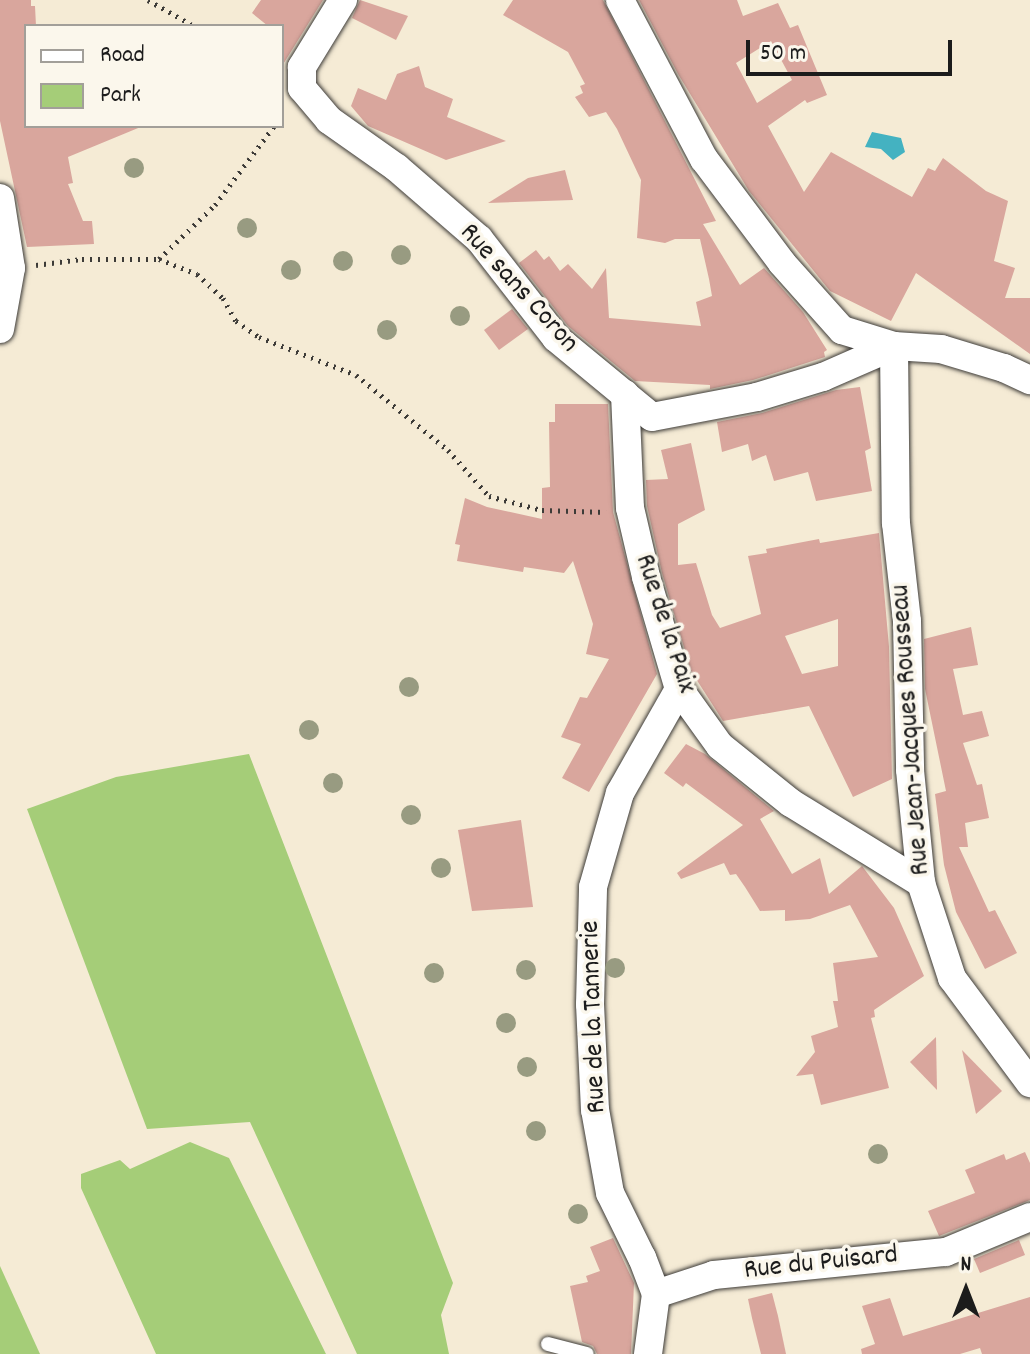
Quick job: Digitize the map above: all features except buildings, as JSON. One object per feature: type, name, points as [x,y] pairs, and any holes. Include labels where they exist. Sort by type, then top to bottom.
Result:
[{"type":"street","name":"Rue sans Coron","points":[[343,0],[302,67],[302,88],[329,120],[397,168],[479,239],[556,338],[652,417],[757,397],[823,377],[894,346]]},
{"type":"street","points":[[620,0],[704,159],[782,263],[842,330],[894,346],[941,349],[1004,368],[1030,380]]},
{"type":"street","points":[[0,198],[11,268],[0,329]]},
{"type":"street","name":"Rue Jean-Jacques Rousseau","points":[[894,346],[896,523],[907,621],[910,770],[921,883],[952,978],[1030,1083]]},
{"type":"street","name":"Rue de la Paix","points":[[625,394],[630,508],[646,577],[679,689],[720,746],[791,803],[921,883]]},
{"type":"street","name":"Rue de la Tannerie","points":[[656,1294],[610,1193],[595,1110],[590,1004],[593,887],[620,793],[679,689]]},
{"type":"street","name":"Rue du Puisard","points":[[656,1294],[714,1275],[946,1252],[1030,1217]]},
{"type":"street","points":[[648,1354],[656,1294]]},
{"type":"lane","points":[[548,1344],[587,1354]]},
{"type":"path","points":[[148,0],[190,24]]},
{"type":"path","points":[[159,259],[215,205],[273,128]]},
{"type":"path","points":[[11,268],[82,259],[159,259],[197,274],[223,298],[236,321],[259,337],[356,375],[448,450],[489,496],[542,510],[594,514],[630,508]]},
{"type":"green space","points":[[249,754],[453,1283],[441,1315],[449,1354],[357,1354],[250,1122],[147,1129],[27,809],[116,777]]},
{"type":"green space","points":[[190,1142],[229,1158],[326,1354],[156,1354],[81,1188],[81,1174],[120,1160],[130,1169]]},
{"type":"green space","points":[[0,1266],[40,1354],[0,1354]]},
{"type":"water","points":[[872,132],[901,138],[905,152],[893,160],[881,149],[865,147]]}]
